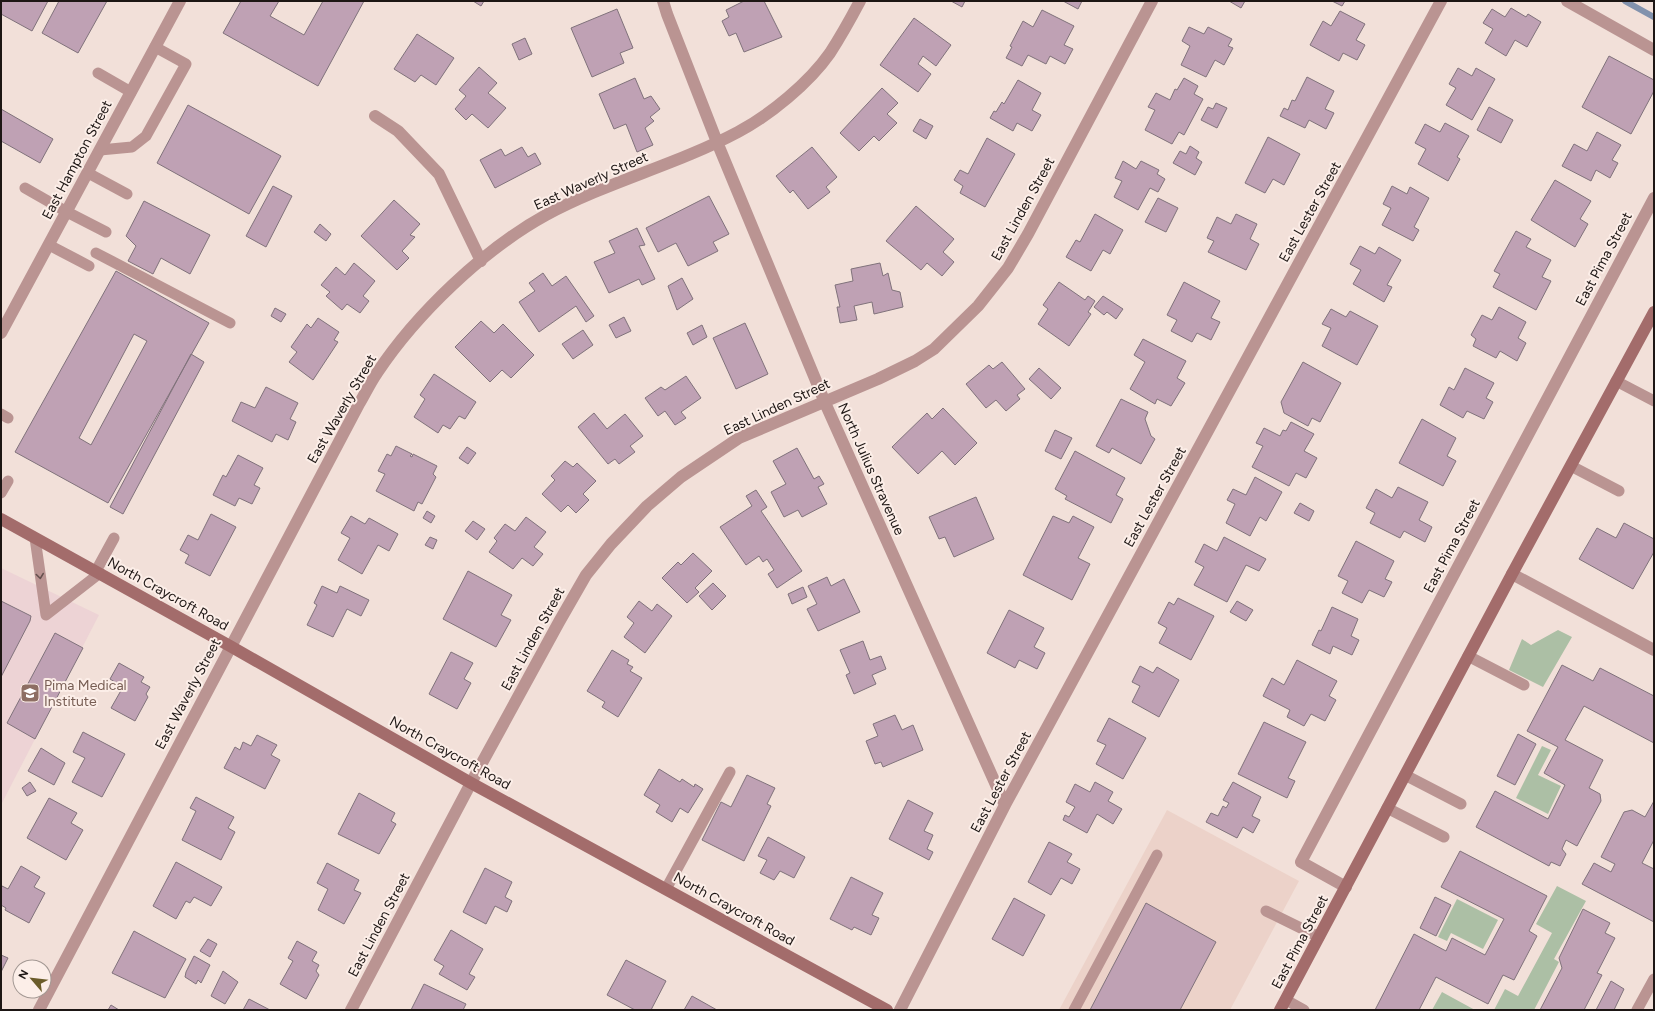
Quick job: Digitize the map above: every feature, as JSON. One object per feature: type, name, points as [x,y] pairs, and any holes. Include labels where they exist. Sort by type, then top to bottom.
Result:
[{"type":"main road","name":"East Pima Street","points":[[1283,1005],[1468,656],[1654,312]]},
{"type":"main road","name":"North Craycroft Road","points":[[1,519],[230,646],[471,783],[887,1010]]},
{"type":"street","name":"East Hampton Street","points":[[1,334],[180,1]]},
{"type":"street","name":"North Julius Stravenue","points":[[663,1],[666,14],[717,142],[825,400],[1005,805]]},
{"type":"street","name":"East Waverly Street","points":[[39,1010],[359,404],[377,372],[403,339],[432,305],[481,261],[546,215],[608,187],[717,142],[738,132],[763,117],[810,77],[830,53],[860,1]]},
{"type":"street","name":"East Linden Street","points":[[351,1010],[471,783],[586,575],[611,544],[647,506],[681,477],[710,457],[739,438],[825,400],[878,379],[915,361],[934,349],[978,306],[1008,268],[1028,234],[1152,1]]},
{"type":"street","name":"East Lester Street","points":[[900,1010],[1005,805],[1442,1]]},
{"type":"street","points":[[1567,1],[1654,50]]},
{"type":"street","points":[[375,116],[398,131],[439,174],[481,261]]},
{"type":"street","name":"East Pima Street","points":[[1346,887],[1301,862],[1654,198]]},
{"type":"street","points":[[1512,574],[1654,650]]},
{"type":"lane","points":[[100,150],[132,147],[146,136],[186,64],[156,47]]},
{"type":"lane","points":[[98,73],[131,92]]},
{"type":"lane","points":[[88,173],[127,194]]},
{"type":"lane","points":[[25,188],[106,232]]},
{"type":"lane","points":[[49,245],[88,266]]},
{"type":"lane","points":[[96,253],[230,323]]},
{"type":"lane","points":[[1616,381],[1654,401]]},
{"type":"lane","points":[[1570,466],[1619,491]]},
{"type":"lane","points":[[1,493],[8,481]]},
{"type":"lane","points":[[35,538],[46,615],[98,572],[114,538]]},
{"type":"lane","points":[[1468,656],[1524,685]]},
{"type":"lane","points":[[666,889],[730,772]]},
{"type":"lane","points":[[1405,775],[1461,804]]},
{"type":"lane","points":[[1387,808],[1444,837]]},
{"type":"lane","points":[[1074,1010],[1157,855]]},
{"type":"lane","points":[[1266,910],[1319,937]]},
{"type":"lane","points":[[1637,1010],[1654,979]]},
{"type":"lane","points":[[1283,1005],[1304,1010]]},
{"type":"shaded area","name":"Pima Medical Institute","points":[[1,568],[99,615],[1,805]]},
{"type":"shaded area","points":[[1167,810],[1299,881],[1230,1010],[1059,1010]]},
{"type":"green space","points":[[1558,630],[1572,637],[1543,687],[1509,670],[1522,639],[1531,645]]},
{"type":"green space","points":[[1542,746],[1551,750],[1538,775],[1561,786],[1548,814],[1516,798]]},
{"type":"green space","points":[[1557,886],[1586,901],[1554,959],[1559,962],[1534,1010],[1494,1010],[1505,989],[1518,996],[1552,933],[1536,924]]},
{"type":"green space","points":[[1457,899],[1498,920],[1483,949],[1451,933],[1447,941],[1438,937]]},
{"type":"green space","points":[[1442,992],[1475,1010],[1432,1010]]},
{"type":"building","points":[[1,1],[48,1],[32,31],[1,14]]},
{"type":"building","points":[[59,1],[107,1],[78,53],[42,33]]},
{"type":"building","points":[[241,1],[279,1],[270,16],[304,35],[323,1],[364,1],[318,86],[223,33]]},
{"type":"building","points":[[473,1],[484,1],[481,6]]},
{"type":"building","points":[[744,1],[764,1],[782,37],[744,52],[736,33],[729,36],[722,21],[729,17],[726,10]]},
{"type":"building","points":[[951,1],[965,1],[962,7]]},
{"type":"building","points":[[1063,1],[1082,1],[1078,9]]},
{"type":"building","points":[[1229,1],[1245,1],[1241,8]]},
{"type":"building","points":[[1332,1],[1345,1],[1342,6]]},
{"type":"building","points":[[1511,8],[1526,17],[1528,14],[1541,22],[1527,47],[1515,40],[1506,56],[1485,43],[1493,29],[1483,23],[1492,9],[1505,17]]},
{"type":"building","points":[[617,9],[633,48],[620,53],[624,63],[592,77],[571,28]]},
{"type":"building","points":[[1042,10],[1074,26],[1064,45],[1073,49],[1065,64],[1050,56],[1046,64],[1028,55],[1022,66],[1006,58],[1012,47],[1010,46],[1023,21],[1033,27]]},
{"type":"building","points":[[1340,11],[1365,24],[1356,40],[1365,45],[1357,60],[1343,53],[1339,61],[1310,45],[1323,21],[1331,26]]},
{"type":"building","points":[[914,18],[951,45],[936,66],[923,56],[918,64],[931,74],[918,92],[880,65]]},
{"type":"building","points":[[1189,27],[1204,34],[1208,27],[1232,39],[1228,46],[1233,48],[1224,65],[1215,60],[1206,77],[1181,65],[1190,46],[1182,41]]},
{"type":"building","points":[[417,34],[454,58],[436,85],[421,75],[415,82],[394,69]]},
{"type":"building","points":[[525,38],[532,54],[519,60],[512,44]]},
{"type":"building","points":[[1609,56],[1654,80],[1654,91],[1631,134],[1582,107]]},
{"type":"building","points":[[479,67],[497,83],[488,93],[506,108],[488,128],[472,114],[466,120],[455,109],[466,96],[459,90]]},
{"type":"building","points":[[1458,68],[1472,76],[1476,68],[1495,79],[1472,120],[1446,105],[1456,88],[1449,84]]},
{"type":"building","points":[[1307,77],[1334,91],[1325,109],[1334,113],[1326,129],[1309,120],[1305,128],[1280,116],[1284,108],[1288,110],[1292,100],[1295,101]]},
{"type":"building","points":[[635,78],[644,99],[651,96],[660,109],[650,117],[654,121],[645,128],[653,145],[637,152],[626,124],[614,129],[599,94]]},
{"type":"building","points":[[1184,78],[1198,86],[1194,94],[1203,99],[1184,135],[1179,132],[1172,144],[1145,130],[1155,110],[1148,107],[1156,93],[1170,100],[1175,89],[1177,90]]},
{"type":"building","points":[[1018,80],[1041,93],[1032,110],[1041,115],[1032,131],[1017,123],[1013,131],[990,118],[1002,102],[1004,104]]},
{"type":"building","points":[[882,88],[898,103],[887,114],[897,123],[879,141],[874,136],[859,151],[840,133]]},
{"type":"building","points":[[1216,103],[1227,108],[1217,128],[1201,120],[1208,107],[1213,109]]},
{"type":"building","points":[[188,105],[281,156],[249,214],[157,163]]},
{"type":"building","points":[[1489,107],[1513,120],[1501,143],[1477,130]]},
{"type":"building","points":[[1,109],[53,139],[40,163],[1,141]]},
{"type":"building","points":[[920,119],[933,126],[926,139],[913,131]]},
{"type":"building","points":[[1445,123],[1469,136],[1457,157],[1460,159],[1448,181],[1418,164],[1426,149],[1415,143],[1425,124],[1440,132]]},
{"type":"building","points":[[1597,132],[1621,145],[1612,160],[1618,163],[1610,178],[1596,170],[1591,181],[1562,166],[1574,144],[1587,151]]},
{"type":"building","points":[[1268,137],[1300,154],[1284,185],[1273,179],[1265,193],[1245,183]]},
{"type":"building","points":[[987,138],[1015,154],[985,207],[960,193],[963,186],[954,180],[960,170],[968,174]]},
{"type":"building","points":[[1190,146],[1199,152],[1196,158],[1202,162],[1195,175],[1173,163],[1180,151],[1186,154]]},
{"type":"building","points":[[522,147],[528,157],[535,153],[541,164],[495,188],[480,160],[501,149],[505,156]]},
{"type":"building","points":[[812,147],[837,177],[826,187],[830,192],[808,209],[793,190],[790,193],[776,176]]},
{"type":"building","points":[[1123,161],[1136,169],[1141,161],[1159,170],[1157,174],[1165,179],[1158,192],[1150,188],[1138,210],[1114,197],[1122,181],[1115,178]]},
{"type":"building","points":[[1555,180],[1591,201],[1580,219],[1588,224],[1575,247],[1531,220]]},
{"type":"building","points":[[273,186],[292,196],[266,247],[246,236]]},
{"type":"building","points":[[1392,186],[1407,194],[1410,187],[1429,198],[1414,227],[1419,230],[1413,241],[1382,225],[1391,208],[1383,204]]},
{"type":"building","points":[[709,196],[729,234],[713,242],[718,251],[688,266],[676,243],[658,252],[646,228]]},
{"type":"building","points":[[1158,198],[1178,208],[1166,232],[1145,222]]},
{"type":"building","points":[[394,200],[420,224],[410,235],[415,237],[402,251],[409,258],[397,270],[361,236]]},
{"type":"building","points":[[144,201],[210,235],[190,274],[161,258],[153,274],[128,261],[136,246],[126,236]]},
{"type":"building","points":[[916,206],[954,239],[943,252],[954,262],[942,276],[927,263],[921,270],[886,241]]},
{"type":"building","points":[[1095,214],[1123,230],[1110,254],[1103,250],[1091,271],[1066,257],[1076,240],[1080,242]]},
{"type":"building","points":[[1236,214],[1257,224],[1250,239],[1259,244],[1246,270],[1208,252],[1214,241],[1207,238],[1217,217],[1231,224]]},
{"type":"building","points":[[320,224],[331,234],[326,241],[314,232]]},
{"type":"building","points":[[637,228],[645,245],[639,246],[655,279],[642,285],[639,279],[609,293],[594,262],[615,253],[609,241]]},
{"type":"building","points":[[1516,231],[1531,239],[1526,247],[1551,260],[1542,277],[1551,281],[1536,310],[1493,287],[1500,274],[1494,271]]},
{"type":"building","points":[[1360,246],[1375,254],[1379,247],[1401,260],[1387,285],[1392,287],[1384,302],[1353,284],[1361,270],[1350,264]]},
{"type":"building","points":[[354,263],[375,281],[363,296],[369,301],[360,313],[347,304],[342,310],[326,296],[330,292],[321,285],[336,267],[345,275]]},
{"type":"building","points":[[880,263],[883,276],[888,273],[892,290],[900,292],[903,307],[874,314],[872,302],[854,306],[857,320],[840,323],[837,307],[840,307],[835,285],[853,281],[851,269]]},
{"type":"building","points":[[116,271],[209,323],[108,503],[15,452]],"holes":[[[134,334],[147,341],[91,445],[79,438]]]},
{"type":"building","points":[[543,273],[552,286],[566,276],[594,316],[586,322],[576,306],[539,332],[519,302],[535,291],[529,283]]},
{"type":"building","points":[[682,278],[693,299],[677,310],[668,286]]},
{"type":"building","points":[[1059,282],[1085,300],[1088,296],[1095,301],[1088,312],[1091,314],[1069,346],[1038,324],[1048,309],[1043,305]]},
{"type":"building","points":[[1184,282],[1220,301],[1211,318],[1220,322],[1211,340],[1197,333],[1192,342],[1171,331],[1177,320],[1167,315]]},
{"type":"building","points":[[1103,296],[1123,309],[1116,319],[1107,312],[1104,315],[1094,307]]},
{"type":"building","points":[[1499,307],[1526,322],[1518,338],[1526,343],[1517,361],[1500,351],[1496,358],[1473,346],[1476,339],[1471,335],[1482,315],[1492,320]]},
{"type":"building","points":[[275,308],[286,314],[281,322],[271,316]]},
{"type":"building","points":[[1331,309],[1346,317],[1350,311],[1378,326],[1357,365],[1322,346],[1331,328],[1322,324]]},
{"type":"building","points":[[624,317],[631,331],[616,338],[609,325]]},
{"type":"building","points":[[318,318],[339,332],[334,340],[338,342],[313,380],[289,362],[297,352],[291,347],[307,324],[311,328]]},
{"type":"building","points":[[481,321],[494,333],[503,324],[534,355],[511,378],[502,370],[490,382],[455,347]]},
{"type":"building","points":[[745,323],[768,374],[736,389],[713,338]]},
{"type":"building","points":[[702,325],[707,337],[693,345],[687,333]]},
{"type":"building","points":[[583,330],[593,345],[573,359],[562,344]]},
{"type":"building","points":[[1143,339],[1186,361],[1177,378],[1185,383],[1171,406],[1157,399],[1155,404],[1130,389],[1145,362],[1134,355]]},
{"type":"building","points":[[191,354],[204,362],[123,514],[110,507]]},
{"type":"building","points":[[1002,362],[1025,389],[1017,395],[1020,399],[1006,411],[996,400],[986,408],[966,384],[989,365],[993,369]]},
{"type":"building","points":[[1303,362],[1341,383],[1320,422],[1312,418],[1308,426],[1284,413],[1281,402]]},
{"type":"building","points":[[1039,368],[1061,388],[1051,399],[1029,379]]},
{"type":"building","points":[[1465,368],[1494,383],[1486,398],[1493,402],[1484,419],[1467,411],[1463,418],[1440,405],[1449,387],[1454,390]]},
{"type":"building","points":[[434,374],[476,402],[465,419],[459,416],[450,429],[443,425],[438,433],[414,417],[425,399],[420,395]]},
{"type":"building","points":[[686,376],[701,398],[681,412],[686,418],[675,425],[665,411],[658,416],[645,398],[661,387],[665,390]]},
{"type":"building","points":[[266,387],[298,403],[290,419],[296,422],[288,440],[276,434],[272,442],[232,421],[241,402],[255,408]]},
{"type":"building","points":[[1121,399],[1148,412],[1145,419],[1151,436],[1155,439],[1141,464],[1112,448],[1109,453],[1096,446]]},
{"type":"building","points":[[943,408],[977,443],[955,465],[942,451],[918,474],[892,447],[927,413],[932,419]]},
{"type":"building","points":[[594,413],[607,429],[625,414],[643,436],[630,446],[635,452],[619,464],[615,459],[608,464],[578,427]]},
{"type":"building","points":[[1422,419],[1456,438],[1447,456],[1456,461],[1443,486],[1399,463]]},
{"type":"building","points":[[1291,422],[1314,434],[1304,451],[1317,458],[1306,478],[1296,473],[1289,486],[1252,467],[1263,446],[1256,443],[1264,428],[1280,436],[1283,430],[1286,431]]},
{"type":"building","points":[[1055,430],[1072,438],[1061,459],[1045,451]]},
{"type":"building","points":[[396,446],[412,454],[410,456],[412,457],[413,454],[437,466],[433,474],[436,477],[422,504],[418,502],[414,511],[376,491],[385,474],[378,471],[387,454],[391,456]]},
{"type":"building","points":[[467,447],[476,453],[468,464],[459,458]]},
{"type":"building","points":[[797,448],[814,479],[819,476],[824,484],[818,487],[827,504],[802,517],[798,510],[784,517],[771,492],[786,484],[773,461]]},
{"type":"building","points":[[1075,451],[1125,478],[1116,495],[1123,499],[1111,523],[1065,499],[1067,496],[1055,489]]},
{"type":"building","points":[[238,455],[263,468],[254,485],[260,488],[252,504],[239,498],[235,506],[213,495],[223,475],[226,477]]},
{"type":"building","points":[[565,461],[573,467],[577,463],[596,481],[583,494],[589,500],[576,513],[568,505],[561,512],[542,494],[555,480],[551,476]]},
{"type":"building","points":[[1255,477],[1282,492],[1266,521],[1260,517],[1250,536],[1226,523],[1235,504],[1227,500],[1233,489],[1246,495]]},
{"type":"building","points":[[1398,487],[1428,502],[1419,520],[1432,527],[1425,542],[1404,531],[1400,538],[1370,523],[1375,513],[1366,508],[1376,489],[1392,498]]},
{"type":"building","points":[[756,490],[767,507],[761,511],[802,571],[777,588],[768,574],[774,570],[767,559],[763,562],[759,556],[746,565],[720,527],[752,506],[746,496]]},
{"type":"building","points":[[976,497],[994,539],[954,557],[945,537],[939,539],[929,517]]},
{"type":"building","points":[[1300,503],[1314,511],[1309,521],[1294,513]]},
{"type":"building","points":[[427,511],[435,516],[431,523],[423,518]]},
{"type":"building","points":[[211,514],[236,527],[210,576],[185,563],[189,555],[180,550],[188,535],[198,540]]},
{"type":"building","points":[[351,516],[365,524],[369,518],[398,534],[389,551],[378,545],[362,574],[338,560],[350,538],[341,533]]},
{"type":"building","points":[[1053,516],[1069,523],[1073,516],[1094,527],[1078,558],[1090,564],[1072,600],[1023,575]]},
{"type":"building","points":[[526,517],[546,532],[534,547],[543,554],[533,566],[522,558],[513,569],[489,552],[497,541],[494,538],[505,524],[515,531]]},
{"type":"building","points":[[473,521],[485,529],[477,540],[465,531]]},
{"type":"building","points":[[1624,523],[1654,539],[1654,552],[1633,589],[1579,559],[1597,528],[1616,538]]},
{"type":"building","points":[[430,537],[437,540],[433,549],[425,545]]},
{"type":"building","points":[[1224,537],[1266,559],[1259,571],[1246,565],[1227,602],[1194,585],[1204,567],[1195,562],[1204,544],[1217,551]]},
{"type":"building","points":[[1356,541],[1394,561],[1385,579],[1392,582],[1384,597],[1369,590],[1362,603],[1342,593],[1348,581],[1338,576]]},
{"type":"building","points":[[693,553],[712,571],[695,588],[699,592],[687,603],[662,578],[678,562],[681,565]]},
{"type":"building","points":[[468,571],[512,595],[501,615],[511,620],[496,647],[443,619]]},
{"type":"building","points":[[827,577],[831,586],[844,579],[860,612],[818,631],[807,609],[817,604],[808,586]]},
{"type":"building","points":[[713,583],[726,596],[712,610],[699,596]]},
{"type":"building","points":[[322,586],[337,593],[340,586],[369,600],[361,616],[347,609],[333,637],[307,625],[317,605],[314,603]]},
{"type":"building","points":[[803,587],[807,597],[792,604],[788,594]]},
{"type":"building","points":[[1178,598],[1214,616],[1191,660],[1159,643],[1167,628],[1158,623],[1169,602],[1174,605]]},
{"type":"building","points":[[1,601],[31,616],[30,621],[1,677]]},
{"type":"building","points":[[639,601],[652,611],[657,604],[672,616],[645,653],[624,637],[634,623],[627,617]]},
{"type":"building","points":[[1237,601],[1253,610],[1246,621],[1230,612]]},
{"type":"building","points":[[1332,607],[1358,619],[1351,636],[1359,640],[1352,655],[1333,646],[1330,654],[1312,645],[1319,630],[1321,631]]},
{"type":"building","points":[[1009,610],[1044,628],[1034,647],[1045,653],[1037,669],[1019,660],[1015,668],[987,653]]},
{"type":"building","points":[[55,633],[83,648],[35,739],[7,723]]},
{"type":"building","points":[[863,641],[870,660],[881,656],[886,669],[872,675],[876,684],[854,694],[846,675],[850,673],[840,650]]},
{"type":"building","points":[[612,650],[629,660],[627,664],[633,667],[630,671],[642,678],[618,717],[602,707],[605,702],[587,691]]},
{"type":"building","points":[[451,652],[473,663],[464,679],[471,683],[457,709],[429,694]]},
{"type":"building","points":[[1297,660],[1337,681],[1329,696],[1336,700],[1325,721],[1311,714],[1304,726],[1287,717],[1290,710],[1263,696],[1272,678],[1284,685]]},
{"type":"building","points":[[119,663],[144,677],[141,682],[150,687],[146,694],[148,697],[135,721],[111,708],[123,687],[110,679]]},
{"type":"building","points":[[1562,665],[1593,681],[1600,668],[1654,696],[1654,743],[1584,706],[1565,740],[1603,760],[1589,788],[1600,794],[1601,801],[1577,846],[1566,840],[1562,849],[1566,854],[1560,866],[1551,862],[1549,866],[1476,827],[1495,791],[1548,819],[1565,785],[1544,773],[1558,747],[1527,731]]},
{"type":"building","points":[[1140,666],[1153,673],[1157,667],[1179,680],[1159,717],[1132,702],[1140,686],[1132,682]]},
{"type":"building","points":[[895,715],[902,730],[913,725],[923,750],[883,767],[881,762],[875,764],[866,741],[878,736],[873,724]]},
{"type":"building","points":[[1109,718],[1146,738],[1123,779],[1096,764],[1106,745],[1097,741]]},
{"type":"building","points":[[1264,722],[1306,742],[1288,778],[1295,781],[1287,798],[1238,774]]},
{"type":"building","points":[[83,732],[125,754],[102,797],[72,782],[85,758],[73,752]]},
{"type":"building","points":[[1518,734],[1536,744],[1515,785],[1497,776]]},
{"type":"building","points":[[257,735],[277,745],[271,755],[280,760],[265,789],[224,768],[235,747],[240,750],[243,742],[251,746]]},
{"type":"building","points":[[41,748],[65,763],[54,785],[28,771]]},
{"type":"building","points":[[659,769],[680,782],[682,779],[694,787],[695,784],[703,789],[688,813],[680,808],[672,822],[656,812],[660,805],[644,795]]},
{"type":"building","points":[[747,775],[775,788],[767,804],[771,806],[744,861],[702,840],[721,802],[731,807]]},
{"type":"building","points":[[30,782],[36,791],[27,796],[22,788]]},
{"type":"building","points":[[1095,782],[1113,792],[1108,801],[1122,809],[1113,824],[1097,814],[1087,833],[1063,820],[1065,815],[1069,817],[1075,807],[1066,802],[1075,784],[1090,792]]},
{"type":"building","points":[[1233,782],[1261,797],[1252,816],[1260,820],[1253,833],[1243,827],[1237,838],[1206,822],[1211,813],[1218,816],[1223,806],[1226,808],[1229,803],[1223,800]]},
{"type":"building","points":[[359,793],[395,813],[391,821],[396,824],[379,854],[338,834]]},
{"type":"building","points":[[196,797],[234,817],[228,828],[235,832],[221,860],[182,840],[196,811],[190,808]]},
{"type":"building","points":[[49,798],[77,813],[71,823],[83,830],[66,860],[27,838]]},
{"type":"building","points":[[908,800],[933,813],[924,831],[933,835],[927,849],[933,852],[929,860],[889,839]]},
{"type":"building","points":[[1654,801],[1654,840],[1642,863],[1654,869],[1654,922],[1582,884],[1594,863],[1611,872],[1615,864],[1601,857],[1624,812],[1632,810],[1645,817]]},
{"type":"building","points":[[768,837],[805,857],[794,878],[780,871],[774,880],[760,873],[767,860],[758,856]]},
{"type":"building","points":[[1049,842],[1072,854],[1067,862],[1080,869],[1072,884],[1061,878],[1051,895],[1028,882]]},
{"type":"building","points":[[1460,851],[1547,896],[1529,931],[1537,936],[1514,980],[1503,975],[1488,1004],[1436,977],[1419,1010],[1375,1010],[1414,934],[1446,951],[1452,938],[1485,955],[1504,919],[1441,887]]},
{"type":"building","points":[[176,862],[222,887],[211,906],[194,897],[190,903],[186,901],[176,919],[153,906]]},
{"type":"building","points":[[327,863],[359,880],[354,890],[361,893],[344,924],[318,910],[328,889],[317,883]]},
{"type":"building","points":[[21,866],[40,877],[34,887],[45,893],[29,923],[5,910],[6,908],[1,905],[2,886],[8,889]]},
{"type":"building","points":[[485,868],[512,882],[505,897],[512,901],[507,912],[495,906],[486,924],[463,912]]},
{"type":"building","points":[[851,877],[883,893],[872,915],[879,918],[871,935],[854,927],[852,930],[830,919]]},
{"type":"building","points":[[1435,897],[1451,905],[1436,936],[1420,928]]},
{"type":"building","points":[[1014,898],[1045,915],[1023,956],[992,939]]},
{"type":"building","points":[[1146,903],[1216,942],[1180,1010],[1090,1010]]},
{"type":"building","points":[[1583,909],[1610,923],[1605,933],[1615,938],[1597,973],[1602,975],[1584,1010],[1540,1010],[1562,968],[1559,958]]},
{"type":"building","points":[[451,930],[483,949],[469,974],[475,977],[467,990],[439,974],[444,966],[434,960]]},
{"type":"building","points":[[134,931],[186,959],[165,998],[112,973]]},
{"type":"building","points":[[208,939],[217,944],[210,957],[200,951]]},
{"type":"building","points":[[297,941],[317,952],[312,961],[319,965],[316,971],[319,975],[306,999],[280,984],[293,961],[288,958]]},
{"type":"building","points":[[1,955],[8,958],[1,972]]},
{"type":"building","points":[[194,956],[210,965],[201,983],[198,980],[196,984],[185,977]]},
{"type":"building","points":[[626,960],[666,981],[651,1010],[635,1010],[607,995]]},
{"type":"building","points":[[223,971],[238,982],[225,1004],[211,996]]},
{"type":"building","points":[[1611,981],[1624,989],[1614,1010],[1596,1010]]},
{"type":"building","points":[[424,984],[466,1004],[463,1010],[411,1010]]},
{"type":"building","points":[[692,996],[717,1010],[684,1010]]},
{"type":"building","points":[[249,999],[270,1010],[243,1010]]},
{"type":"building","points":[[111,1005],[119,1010],[108,1010]]},
{"type":"waterway","points":[[1625,1],[1654,17]]},
{"type":"place","name":"Pima Medical Institute","points":[[30,693]]}]
